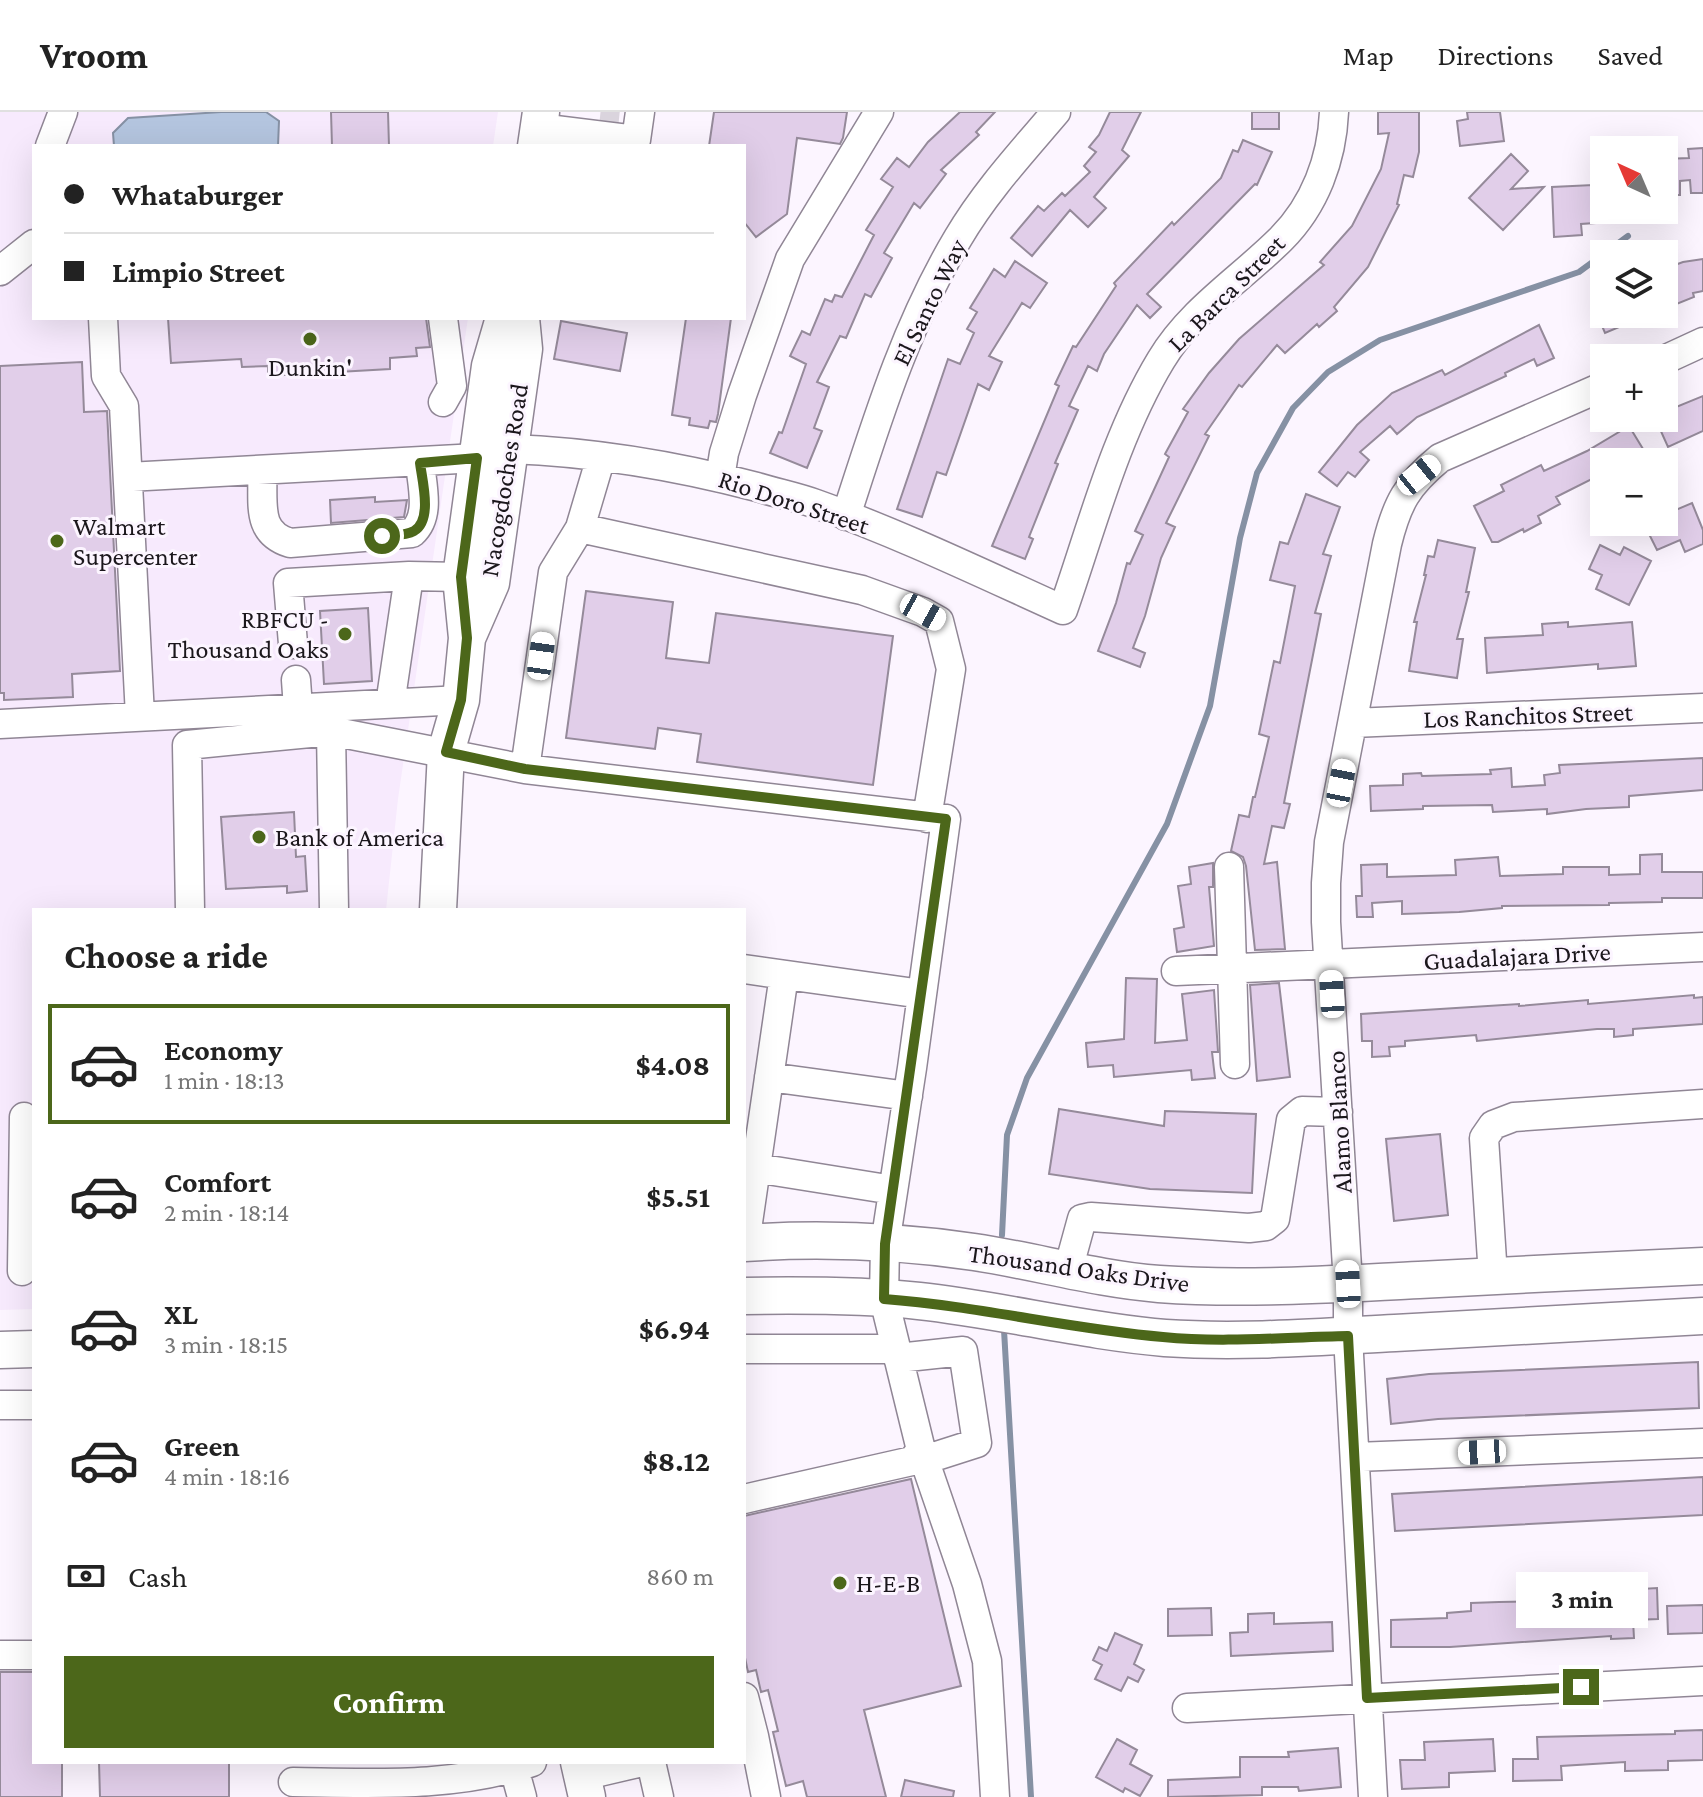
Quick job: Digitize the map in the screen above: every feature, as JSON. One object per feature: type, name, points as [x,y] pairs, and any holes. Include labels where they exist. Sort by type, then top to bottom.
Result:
[{"type":"main road","name":"Nacogdoches Road","points":[[467,638],[491,583],[493,454],[490,366],[503,320]]},
{"type":"main road","name":"Nacogdoches Road","points":[[438,908],[446,752],[461,700],[467,638],[461,577],[524,349],[521,320]]},
{"type":"main road","name":"Thousand Oaks Drive","points":[[746,1243],[796,1240],[975,1252],[1158,1284],[1348,1284],[1703,1266]]},
{"type":"main road","points":[[746,1296],[832,1295],[920,1301],[1166,1338],[1348,1336],[1703,1316]]},
{"type":"main road","points":[[0,1350],[32,1349]]},
{"type":"street","points":[[51,144],[63,112]]},
{"type":"street","points":[[720,478],[733,424],[790,259],[879,112]]},
{"type":"street","name":"El Santo Way","points":[[846,516],[904,345],[929,290],[959,235],[996,183],[1056,112]]},
{"type":"street","name":"La Barca Street","points":[[1063,610],[1126,427],[1162,359],[1188,325],[1228,284],[1282,238],[1306,208],[1323,174],[1333,139],[1334,112]]},
{"type":"street","points":[[538,129],[608,119]]},
{"type":"street","points":[[0,271],[32,246]]},
{"type":"street","points":[[103,320],[106,376],[124,406],[140,716]]},
{"type":"street","points":[[443,320],[452,386],[443,402]]},
{"type":"street","points":[[1678,354],[1703,342]]},
{"type":"street","name":"Alamo Blanco","points":[[1373,1797],[1348,1336],[1348,1284],[1326,922],[1329,842],[1387,544],[1404,492],[1440,458],[1590,392]]},
{"type":"street","name":"Rio Doro Street","points":[[128,477],[420,463],[546,450],[662,465],[815,503],[930,549],[1063,610]]},
{"type":"street","points":[[525,769],[553,572],[580,528],[601,457]]},
{"type":"street","points":[[262,470],[265,528],[275,538],[290,543],[412,533],[421,525],[424,513],[420,463]]},
{"type":"street","points":[[580,528],[862,590],[939,621],[951,669],[927,818]]},
{"type":"street","points":[[293,644],[288,583],[436,575],[461,577]]},
{"type":"street","points":[[392,703],[409,576]]},
{"type":"street","points":[[296,680],[298,708]]},
{"type":"street","points":[[0,724],[461,700]]},
{"type":"street","name":"Los Ranchitos Street","points":[[1353,723],[1703,708]]},
{"type":"street","points":[[331,731],[334,908]]},
{"type":"street","points":[[190,908],[187,745],[331,731],[525,769],[946,819],[885,1244],[884,1299],[922,1455],[967,1584],[987,1661],[995,1797]]},
{"type":"street","points":[[1229,867],[1235,1064]]},
{"type":"street","name":"Guadalajara Drive","points":[[1176,971],[1703,947]]},
{"type":"street","points":[[746,969],[922,994]]},
{"type":"street","points":[[746,1230],[784,975]]},
{"type":"street","points":[[769,1077],[908,1096]]},
{"type":"street","points":[[1493,1276],[1484,1138],[1493,1125],[1514,1117],[1703,1104]]},
{"type":"street","points":[[1068,1270],[1082,1219],[1091,1217],[1240,1228],[1266,1226],[1275,1219],[1291,1120],[1302,1111],[1338,1112]]},
{"type":"street","points":[[19,1117],[19,1271]]},
{"type":"street","points":[[756,1168],[893,1190]]},
{"type":"street","points":[[746,1349],[897,1354],[963,1351],[977,1443],[746,1499]]},
{"type":"street","points":[[0,1405],[32,1405]]},
{"type":"street","points":[[1356,1457],[1703,1443]]},
{"type":"street","points":[[0,1655],[32,1655]]},
{"type":"street","points":[[1187,1708],[1703,1681]]},
{"type":"street","points":[[746,1713],[749,1737],[766,1797]]},
{"type":"street","points":[[583,1778],[635,1764]]},
{"type":"street","points":[[651,1764],[659,1797]]},
{"type":"street","points":[[293,1780],[403,1784],[498,1773],[523,1765],[522,1797]]},
{"type":"shaded area","points":[[0,112],[498,112],[493,144],[32,144],[32,320],[468,320],[398,799],[386,908],[32,908],[32,1309],[0,1310]]},
{"type":"water","points":[[266,112],[279,121],[278,144],[114,144],[113,133],[128,118]]},
{"type":"building","points":[[331,112],[388,112],[389,144],[332,144]]},
{"type":"building","points":[[714,112],[847,112],[840,144],[797,138],[787,214],[756,237],[746,224],[746,144],[709,144]]},
{"type":"building","points":[[960,112],[995,112],[976,132],[979,135],[941,170],[946,174],[920,208],[914,203],[884,253],[892,258],[871,297],[865,294],[846,338],[840,336],[817,382],[829,387],[814,428],[822,431],[807,468],[770,453],[779,432],[782,433],[806,364],[790,356],[802,331],[810,335],[825,299],[832,302],[835,295],[842,297],[874,235],[866,230],[893,187],[881,179],[897,158],[909,167],[928,142]]},
{"type":"building","points":[[1110,112],[1141,112],[1122,150],[1129,156],[1094,197],[1106,208],[1088,227],[1070,210],[1032,256],[1011,238],[1038,206],[1044,211],[1090,172],[1084,166],[1096,152],[1089,147],[1099,135]]},
{"type":"building","points":[[1252,112],[1279,112],[1279,129],[1252,129]]},
{"type":"building","points":[[1378,112],[1419,112],[1419,152],[1413,177],[1404,175],[1399,205],[1368,267],[1334,307],[1337,311],[1319,327],[1317,324],[1285,353],[1277,345],[1242,387],[1239,385],[1205,434],[1209,436],[1166,523],[1175,527],[1161,558],[1133,648],[1145,653],[1140,667],[1098,651],[1127,563],[1130,564],[1143,535],[1135,531],[1169,457],[1165,454],[1188,412],[1183,409],[1239,339],[1324,265],[1320,262],[1352,226],[1381,169],[1389,133],[1378,134]]},
{"type":"building","points":[[1467,112],[1500,112],[1504,141],[1460,146],[1457,121],[1468,119]]},
{"type":"building","points":[[1243,140],[1272,152],[1257,185],[1147,294],[1161,307],[1150,318],[1137,305],[1104,354],[1097,371],[1088,366],[1069,406],[1078,410],[1055,463],[1058,464],[1029,537],[1033,539],[1025,559],[992,546],[1059,386],[1055,384],[1073,346],[1076,347],[1116,286],[1114,283],[1172,222],[1174,225],[1221,178],[1233,150],[1238,152]]},
{"type":"building","points":[[1703,148],[1703,193],[1691,193],[1690,180],[1680,181],[1678,195],[1678,158],[1689,158],[1688,149]]},
{"type":"building","points":[[1511,154],[1528,171],[1511,189],[1544,187],[1503,230],[1469,198]]},
{"type":"building","points":[[1590,185],[1590,223],[1581,224],[1582,235],[1554,237],[1552,187]]},
{"type":"building","points":[[1703,259],[1703,291],[1693,293],[1694,297],[1678,303],[1678,264]]},
{"type":"building","points":[[1015,261],[1047,283],[1030,308],[1022,303],[989,356],[1002,362],[989,390],[978,384],[946,475],[937,472],[922,517],[897,509],[948,359],[960,364],[974,333],[967,329],[977,312],[970,308],[994,269],[1005,277]]},
{"type":"building","points":[[168,320],[426,320],[430,347],[416,348],[417,356],[390,358],[390,369],[268,376],[268,366],[242,367],[241,359],[171,363]]},
{"type":"building","points":[[686,320],[731,320],[716,422],[710,421],[708,428],[689,425],[690,418],[672,415]]},
{"type":"building","points":[[561,321],[627,333],[620,371],[554,359]]},
{"type":"building","points":[[1539,325],[1554,358],[1537,366],[1534,359],[1505,373],[1506,376],[1417,417],[1397,434],[1390,426],[1360,452],[1369,460],[1355,477],[1348,472],[1337,486],[1319,472],[1357,425],[1392,393],[1442,370],[1445,375]]},
{"type":"building","name":"Walmart Supercenter","points":[[82,362],[84,412],[107,411],[120,671],[72,674],[73,697],[4,700],[4,693],[0,693],[0,366]]},
{"type":"building","points":[[1703,396],[1703,431],[1668,447],[1661,432],[1678,432],[1678,406]]},
{"type":"building","points":[[1619,432],[1633,432],[1642,448],[1592,448]]},
{"type":"building","points":[[1590,449],[1590,480],[1556,497],[1560,504],[1538,516],[1541,523],[1492,542],[1474,506],[1504,491],[1501,485],[1541,465],[1544,471]]},
{"type":"building","points":[[1306,494],[1340,507],[1323,554],[1331,556],[1315,613],[1321,614],[1284,803],[1290,804],[1284,828],[1272,826],[1264,864],[1277,862],[1285,949],[1255,950],[1246,866],[1243,857],[1231,851],[1239,815],[1249,817],[1255,797],[1269,737],[1259,734],[1274,661],[1280,663],[1295,586],[1270,580],[1280,542],[1288,544]]},
{"type":"building","points":[[375,497],[375,502],[407,500],[404,517],[331,523],[330,500]]},
{"type":"building","points":[[1692,503],[1703,530],[1703,544],[1685,552],[1680,540],[1657,550],[1650,536],[1678,536],[1678,509]]},
{"type":"building","points":[[1438,540],[1475,548],[1466,592],[1469,592],[1457,639],[1463,639],[1457,678],[1409,671],[1417,622],[1414,622],[1428,556],[1434,557]]},
{"type":"building","points":[[1600,545],[1620,555],[1624,547],[1651,561],[1629,605],[1596,589],[1602,575],[1589,569]]},
{"type":"building","points":[[586,591],[673,602],[666,658],[709,663],[716,613],[893,636],[873,785],[697,762],[701,734],[658,728],[655,749],[566,738]]},
{"type":"building","name":"RBFCU - Thousand Oaks","points":[[368,608],[372,681],[324,684],[320,611]]},
{"type":"building","points":[[1568,622],[1568,627],[1632,622],[1636,666],[1598,669],[1598,664],[1487,673],[1485,638],[1543,635],[1542,624]]},
{"type":"building","points":[[1703,758],[1703,790],[1629,796],[1629,807],[1547,814],[1547,809],[1493,812],[1492,805],[1423,806],[1423,809],[1371,811],[1370,786],[1403,785],[1403,774],[1491,774],[1490,770],[1511,768],[1512,787],[1545,785],[1544,775],[1560,773],[1559,765]]},
{"type":"building","name":"Bank of America","points":[[294,812],[296,857],[305,856],[307,891],[287,893],[287,886],[226,889],[221,817]]},
{"type":"building","points":[[1662,854],[1662,872],[1703,872],[1703,898],[1662,898],[1662,902],[1609,905],[1502,906],[1459,912],[1402,914],[1402,901],[1372,903],[1373,917],[1357,917],[1356,896],[1362,896],[1361,865],[1387,864],[1387,877],[1456,875],[1455,860],[1498,857],[1500,876],[1563,874],[1563,867],[1609,867],[1609,875],[1640,874],[1640,855]]},
{"type":"building","points":[[1213,863],[1213,887],[1209,887],[1214,946],[1177,952],[1174,929],[1184,927],[1178,886],[1191,884],[1189,867]]},
{"type":"building","points":[[1126,978],[1157,979],[1155,1043],[1187,1040],[1182,994],[1214,990],[1218,1052],[1212,1052],[1215,1078],[1192,1080],[1191,1070],[1114,1077],[1113,1065],[1088,1067],[1086,1043],[1124,1039]]},
{"type":"building","points":[[1279,983],[1290,1077],[1257,1081],[1250,985]]},
{"type":"building","points":[[1694,995],[1694,998],[1703,997],[1703,1024],[1633,1029],[1633,1035],[1614,1037],[1614,1029],[1597,1029],[1477,1041],[1476,1035],[1405,1041],[1405,1046],[1389,1047],[1390,1056],[1372,1057],[1372,1041],[1362,1041],[1361,1014],[1588,1000],[1588,1004]]},
{"type":"building","points":[[1059,1109],[1164,1126],[1165,1111],[1256,1114],[1252,1193],[1150,1189],[1049,1174]]},
{"type":"building","points":[[1440,1134],[1448,1215],[1394,1221],[1386,1139]]},
{"type":"building","points":[[1698,1362],[1699,1408],[1438,1419],[1391,1424],[1387,1379],[1429,1374]]},
{"type":"building","points":[[1703,1477],[1703,1515],[1395,1531],[1392,1494]]},
{"type":"building","name":"H-E-B","points":[[911,1479],[961,1686],[864,1710],[886,1797],[807,1797],[803,1781],[786,1786],[773,1732],[778,1731],[768,1690],[761,1692],[756,1670],[748,1672],[746,1662],[746,1516]]},
{"type":"building","points":[[1657,1588],[1658,1619],[1633,1620],[1634,1638],[1611,1639],[1611,1636],[1450,1647],[1391,1647],[1391,1620],[1447,1618],[1447,1613],[1471,1611],[1471,1603],[1548,1601],[1548,1610],[1610,1607],[1609,1591]]},
{"type":"building","points":[[1703,1605],[1703,1633],[1668,1634],[1667,1606]]},
{"type":"building","points":[[1211,1608],[1212,1635],[1168,1636],[1168,1609]]},
{"type":"building","points":[[1274,1613],[1274,1624],[1332,1622],[1333,1651],[1231,1656],[1230,1633],[1248,1632],[1248,1614]]},
{"type":"building","points":[[1115,1633],[1142,1645],[1134,1664],[1144,1670],[1138,1682],[1128,1677],[1121,1691],[1095,1679],[1102,1665],[1093,1660],[1099,1647],[1107,1651]]},
{"type":"building","points":[[0,1672],[32,1672],[32,1764],[62,1764],[62,1797],[0,1797]]},
{"type":"building","points":[[1703,1730],[1703,1760],[1668,1761],[1668,1770],[1625,1771],[1625,1762],[1561,1766],[1562,1780],[1513,1781],[1513,1759],[1538,1759],[1537,1737],[1675,1734],[1675,1731]]},
{"type":"building","points":[[1117,1739],[1137,1750],[1130,1764],[1152,1776],[1140,1796],[1125,1788],[1123,1792],[1096,1777]]},
{"type":"building","points":[[1493,1739],[1495,1771],[1449,1773],[1449,1787],[1402,1789],[1400,1760],[1425,1760],[1424,1742]]},
{"type":"building","points":[[1338,1748],[1341,1787],[1299,1791],[1298,1787],[1262,1787],[1262,1795],[1168,1797],[1168,1780],[1240,1777],[1240,1757],[1289,1757],[1288,1752]]},
{"type":"building","points":[[99,1764],[229,1764],[229,1797],[100,1797]]},
{"type":"building","points":[[905,1780],[954,1791],[953,1797],[901,1797]]},
{"type":"waterway","points":[[1002,1235],[1007,1135],[1027,1078],[1167,824],[1210,706],[1240,538],[1257,473],[1293,408],[1328,372],[1380,340],[1579,272],[1628,236]]},
{"type":"waterway","points":[[1004,1330],[1031,1797]]},
{"type":"tunnel","points":[[600,117],[619,119]]},
{"type":"place","name":"Dunkin'","points":[[310,339]]},
{"type":"place","name":"Walmart Supercenter","points":[[57,541]]},
{"type":"place","name":"RBFCU - Thousand Oaks","points":[[345,634]]},
{"type":"place","name":"Bank of America","points":[[259,837]]},
{"type":"place","name":"H-E-B","points":[[840,1583]]},
{"type":"route","points":[[382,536],[412,533],[421,525],[424,513],[420,463],[477,458],[461,577],[467,638],[461,700],[446,752],[525,769],[946,819],[885,1244],[884,1299],[920,1301],[1166,1338],[1348,1336],[1367,1698],[1581,1687]]}]
